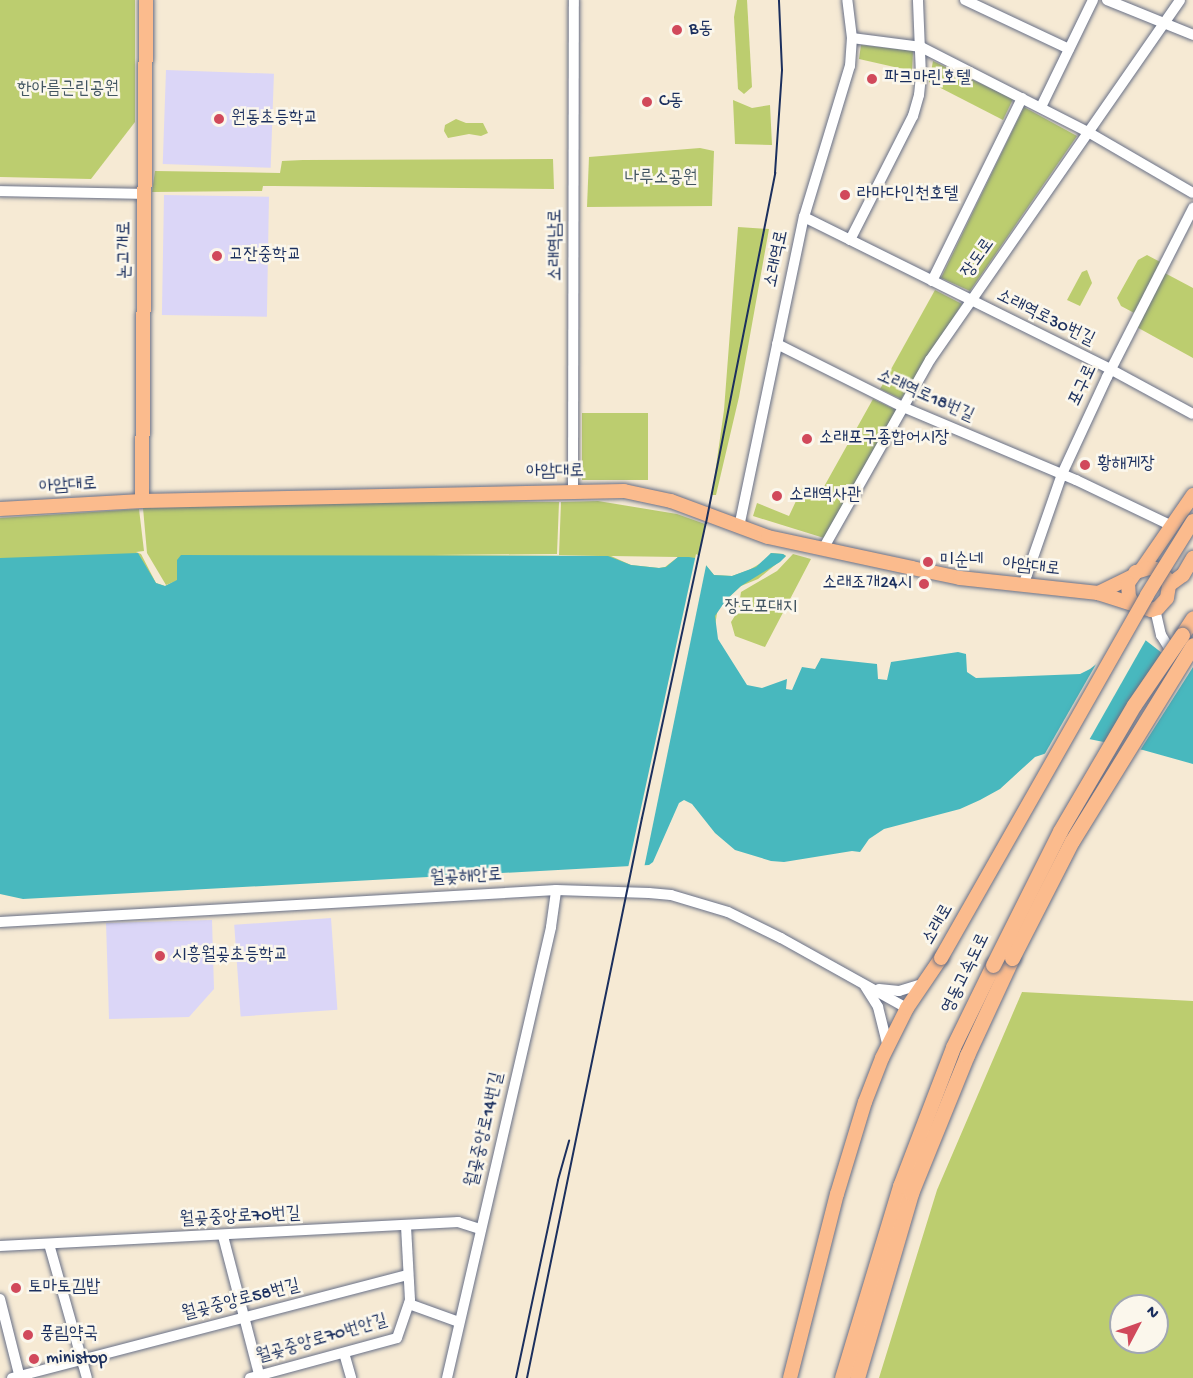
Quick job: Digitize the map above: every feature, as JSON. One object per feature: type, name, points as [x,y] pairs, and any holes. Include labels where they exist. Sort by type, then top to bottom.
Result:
[{"type":"highway","name":"영동고속도로","points":[[857,1378],[911,1193],[967,1055],[1012,958],[1072,841],[1187,640],[1193,618]]},
{"type":"highway","name":"영동고속도로","points":[[842,1378],[900,1186],[953,1047],[1060,831],[1134,705],[1187,640]]},
{"type":"main road","name":"논고개로","points":[[142,501],[147,0]]},
{"type":"main road","name":"아암대로","points":[[0,509],[142,501],[573,490],[624,491],[671,501],[740,527],[823,549],[960,578],[1098,593],[1133,603]]},
{"type":"main road","points":[[1098,593],[1136,573],[1156,569],[1166,578],[1169,585],[1167,598],[1155,609],[1144,610],[1133,603],[1127,590],[1136,573],[1193,495]]},
{"type":"main road","name":"소래로","points":[[790,1378],[840,1184],[865,1102],[888,1047],[907,1008],[941,958],[1147,595],[1193,521]]},
{"type":"main road","points":[[1169,585],[1183,575],[1193,558]]},
{"type":"street","name":"소래역남로","points":[[573,490],[574,0]]},
{"type":"street","name":"소래역로","points":[[740,527],[804,218],[850,66],[852,38],[847,0]]},
{"type":"street","points":[[850,240],[912,116],[921,76],[918,0]]},
{"type":"street","points":[[965,0],[1069,49]]},
{"type":"street","points":[[1041,107],[1093,0]]},
{"type":"street","points":[[1107,0],[1193,35]]},
{"type":"street","name":"장도로","points":[[823,549],[903,407],[971,300],[1180,0]]},
{"type":"street","points":[[852,38],[921,46],[1088,132],[1193,194]]},
{"type":"street","points":[[932,281],[1022,98]]},
{"type":"street","points":[[0,191],[144,194]]},
{"type":"street","name":"포구로","points":[[1023,586],[1062,474],[1110,369],[1193,208]]},
{"type":"street","name":"소래역로30번길","points":[[804,218],[1110,369],[1193,414]]},
{"type":"street","name":"소래역로18번길","points":[[777,344],[903,407],[1062,474],[1172,526]]},
{"type":"street","points":[[1155,609],[1161,635],[1168,646],[1193,655]]},
{"type":"street","name":"월곶해안로","points":[[0,922],[556,890],[672,895],[716,909],[781,938],[907,1008]]},
{"type":"street","name":"월곶중앙로14번길","points":[[447,1378],[550,927],[556,890]]},
{"type":"street","points":[[866,985],[892,991],[922,984]]},
{"type":"street","points":[[866,985],[878,1008],[888,1047]]},
{"type":"street","name":"월곶중앙로70번길","points":[[0,1246],[458,1222],[480,1228]]},
{"type":"street","name":"월곶중앙로70번안길","points":[[256,1377],[398,1338],[409,1304],[406,1225]]},
{"type":"street","points":[[223,1236],[256,1377]]},
{"type":"street","points":[[49,1244],[87,1378]]},
{"type":"street","name":"월곶중앙로58번길","points":[[17,1377],[408,1275]]},
{"type":"street","points":[[0,1299],[17,1377]]},
{"type":"street","points":[[409,1304],[459,1322]]},
{"type":"street","points":[[344,1353],[351,1378]]},
{"type":"shaded area","name":"원동초등학교","points":[[166,70],[274,74],[271,168],[163,164]]},
{"type":"shaded area","name":"고잔중학교","points":[[164,195],[269,197],[267,317],[162,315]]},
{"type":"shaded area","points":[[331,918],[337,1010],[241,1017],[234,925]]},
{"type":"shaded area","name":"시흥월곶초등학교","points":[[212,920],[214,989],[189,1017],[109,1019],[106,923]]},
{"type":"green space","name":"한아름근린공원","points":[[0,0],[135,0],[135,122],[91,179],[0,177]]},
{"type":"green space","points":[[737,0],[747,0],[752,87],[744,94],[738,89],[734,17]]},
{"type":"green space","points":[[861,45],[913,51],[912,71],[859,59]]},
{"type":"green space","points":[[933,61],[1013,99],[1003,120],[929,82]]},
{"type":"green space","points":[[733,100],[752,108],[770,105],[772,145],[735,144]]},
{"type":"green space","points":[[1024,107],[1077,136],[970,291],[941,278]]},
{"type":"green space","points":[[456,119],[466,123],[483,123],[488,133],[481,136],[469,134],[448,138],[444,131],[445,125]]},
{"type":"green space","name":"나루소공원","points":[[700,148],[714,151],[712,206],[587,207],[589,157]]},
{"type":"green space","points":[[553,159],[554,189],[263,186],[262,191],[152,192],[155,171],[280,173],[282,161],[303,160]]},
{"type":"green space","points":[[738,227],[769,229],[739,397],[716,495],[712,495],[724,410]]},
{"type":"green space","points":[[1147,255],[1164,264],[1161,271],[1193,288],[1193,358],[1133,325],[1138,315],[1121,306],[1117,298],[1138,260]]},
{"type":"green space","points":[[1087,270],[1092,283],[1080,306],[1067,300],[1082,272]]},
{"type":"green space","points":[[935,290],[962,304],[901,399],[880,389]]},
{"type":"green space","points":[[873,399],[896,410],[824,538],[753,516],[757,503],[789,516],[803,486],[821,492]]},
{"type":"green space","points":[[582,413],[648,413],[648,480],[582,480]]},
{"type":"green space","points":[[442,501],[559,502],[557,554],[431,555],[601,556],[559,555],[561,502],[598,501],[677,514],[705,524],[699,557],[714,575],[732,576],[749,570],[766,560],[771,553],[786,556],[758,579],[741,586],[718,607],[715,626],[0,626],[0,518],[139,509],[144,551],[136,552],[141,554],[156,583],[165,586],[176,581],[166,585],[147,553],[143,508]],"holes":[[[611,556],[678,557],[665,567],[659,568],[631,565]]]},
{"type":"green space","name":"장도포대지","points":[[793,554],[811,559],[765,647],[735,636],[731,622],[738,611],[741,592],[777,571]]},
{"type":"green space","points":[[1022,992],[1193,1001],[1193,1378],[879,1378],[937,1190]]},
{"type":"water","points":[[138,553],[156,583],[165,586],[177,580],[177,560],[181,555],[608,556],[631,565],[659,568],[666,567],[678,557],[689,557],[701,559],[714,575],[732,576],[756,567],[771,553],[783,554],[786,556],[780,562],[741,586],[726,600],[715,616],[718,639],[747,685],[762,688],[787,679],[786,689],[792,690],[802,667],[815,669],[821,658],[877,664],[878,679],[887,680],[891,662],[958,652],[966,654],[967,672],[976,678],[1080,674],[1130,638],[1144,639],[1162,653],[1193,660],[1193,764],[1143,750],[1089,739],[1035,757],[1000,789],[960,809],[884,829],[869,839],[860,852],[852,851],[784,862],[771,861],[735,850],[715,833],[692,804],[684,800],[679,803],[653,862],[649,865],[23,899],[0,894],[0,558]]},
{"type":"pier","points":[[696,554],[707,561],[644,868],[628,868]]},
{"type":"pier","points":[[1134,633],[1147,638],[1088,742],[1043,757],[1099,659]]},
{"type":"pier","points":[[1163,650],[1193,657],[1193,667],[1139,752],[1104,744]]},
{"type":"railway","points":[[527,1378],[642,818],[706,523],[775,173],[782,70],[779,0]]},
{"type":"railway","points":[[516,1378],[558,1180],[569,1141]]},
{"type":"place","name":"B동","points":[[677,30]]},
{"type":"place","name":"파크마린호텔","points":[[872,79]]},
{"type":"place","name":"C동","points":[[647,102]]},
{"type":"place","name":"원동초등학교","points":[[219,119]]},
{"type":"place","name":"라마다인천호텔","points":[[845,195]]},
{"type":"place","name":"고잔중학교","points":[[217,256]]},
{"type":"place","name":"소래포구종합어시장","points":[[807,439]]},
{"type":"place","name":"황해게장","points":[[1085,465]]},
{"type":"place","name":"소래역사관","points":[[777,496]]},
{"type":"place","name":"미순네","points":[[928,562]]},
{"type":"place","name":"소래조개24시","points":[[924,584]]},
{"type":"place","name":"시흥월곶초등학교","points":[[160,956]]},
{"type":"place","name":"토마토김밥","points":[[16,1288]]},
{"type":"place","name":"풍림약국","points":[[28,1335]]},
{"type":"place","name":"ministop","points":[[34,1359]]}]
